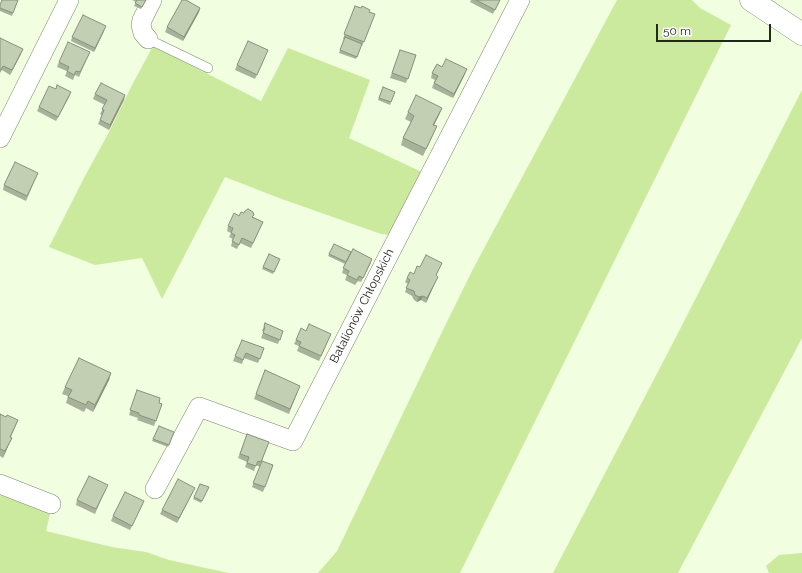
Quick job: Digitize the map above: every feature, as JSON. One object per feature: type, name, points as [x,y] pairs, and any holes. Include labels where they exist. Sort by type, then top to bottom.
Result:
[{"type":"main road","points":[[751,0],[802,34]]},
{"type":"street","points":[[0,138],[69,0]]},
{"type":"street","points":[[148,39],[143,33],[141,25],[152,0]]},
{"type":"street","name":"Batalionów Chłopskich","points":[[155,489],[199,407],[293,441],[520,0]]},
{"type":"street","points":[[0,484],[51,504]]},
{"type":"lane","points":[[148,39],[208,68]]},
{"type":"green space","points":[[617,0],[692,0],[700,8],[731,25],[460,573],[318,573],[337,551],[473,269]]},
{"type":"green space","points":[[153,46],[261,101],[288,48],[370,80],[349,138],[424,173],[391,235],[381,234],[225,177],[162,299],[142,258],[95,265],[49,247]]},
{"type":"green space","points":[[802,90],[802,338],[678,573],[553,573],[676,337]]},
{"type":"green space","points":[[0,490],[50,514],[46,531],[112,547],[146,552],[169,560],[229,573],[0,573]]},
{"type":"green space","points":[[802,553],[802,573],[769,573],[766,566],[779,555]]},
{"type":"building","points":[[2,0],[18,0],[13,13],[0,8]]},
{"type":"building","points":[[137,0],[146,0],[142,7],[135,3]]},
{"type":"building","points":[[182,0],[186,0],[200,8],[184,37],[167,27]]},
{"type":"building","points":[[476,0],[500,0],[495,10]]},
{"type":"building","points":[[355,6],[361,8],[362,6],[370,10],[369,12],[375,14],[364,42],[344,34]]},
{"type":"building","points":[[83,15],[106,26],[95,48],[72,37]]},
{"type":"building","points":[[345,37],[362,44],[357,57],[340,50]]},
{"type":"building","points":[[0,38],[23,49],[12,70],[3,66],[0,70]]},
{"type":"building","points":[[248,41],[268,50],[257,75],[237,65]]},
{"type":"building","points":[[68,42],[90,52],[80,72],[76,71],[74,75],[67,71],[69,67],[59,62]]},
{"type":"building","points":[[400,50],[416,55],[408,79],[392,73]]},
{"type":"building","points":[[446,59],[467,69],[454,94],[434,83],[438,76],[432,73],[437,64],[442,67]]},
{"type":"building","points":[[101,83],[125,95],[110,125],[100,120],[104,110],[102,109],[107,100],[95,94]]},
{"type":"building","points":[[57,85],[71,92],[58,117],[39,107],[49,86],[56,89]]},
{"type":"building","points":[[383,87],[395,92],[391,102],[379,98]]},
{"type":"building","points":[[416,95],[442,108],[433,125],[437,126],[426,149],[403,138],[414,116],[408,112]]},
{"type":"building","points":[[15,162],[38,173],[27,196],[4,185]]},
{"type":"building","points":[[248,209],[253,212],[254,215],[252,217],[263,222],[253,243],[242,238],[239,245],[232,241],[235,235],[231,233],[233,228],[228,226],[234,213],[239,216],[241,212],[244,213]]},
{"type":"building","points":[[334,244],[351,252],[346,262],[329,254]]},
{"type":"building","points":[[353,249],[372,259],[363,278],[359,276],[357,280],[347,275],[349,271],[343,268]]},
{"type":"building","points":[[269,254],[280,259],[274,272],[263,267]]},
{"type":"building","points":[[426,255],[442,263],[436,275],[438,277],[427,298],[423,296],[419,297],[415,295],[414,291],[406,288],[410,280],[407,278],[410,272],[414,274],[417,266],[420,267]]},
{"type":"building","points":[[265,323],[283,331],[280,340],[263,333]]},
{"type":"building","points":[[309,324],[331,334],[321,356],[299,346],[301,342],[296,340],[301,328],[306,331]]},
{"type":"building","points":[[242,340],[264,348],[260,359],[246,353],[243,360],[235,356]]},
{"type":"building","points":[[79,358],[111,373],[95,405],[88,401],[86,405],[68,397],[72,390],[65,387]]},
{"type":"building","points":[[265,370],[300,386],[290,409],[256,394]]},
{"type":"building","points":[[137,390],[160,398],[159,403],[162,404],[156,421],[130,410]]},
{"type":"building","points":[[0,414],[6,417],[7,415],[18,420],[10,437],[12,438],[5,451],[0,449]]},
{"type":"building","points":[[159,426],[174,432],[169,445],[153,439]]},
{"type":"building","points":[[247,434],[269,442],[261,462],[258,461],[256,466],[247,463],[249,457],[240,454]]},
{"type":"building","points":[[262,461],[273,465],[265,487],[253,483]]},
{"type":"building","points":[[89,476],[108,485],[96,509],[77,500]]},
{"type":"building","points":[[178,479],[195,488],[179,518],[162,510]]},
{"type":"building","points":[[200,484],[209,487],[202,501],[194,497]]},
{"type":"building","points":[[125,492],[144,501],[132,526],[113,516]]}]
